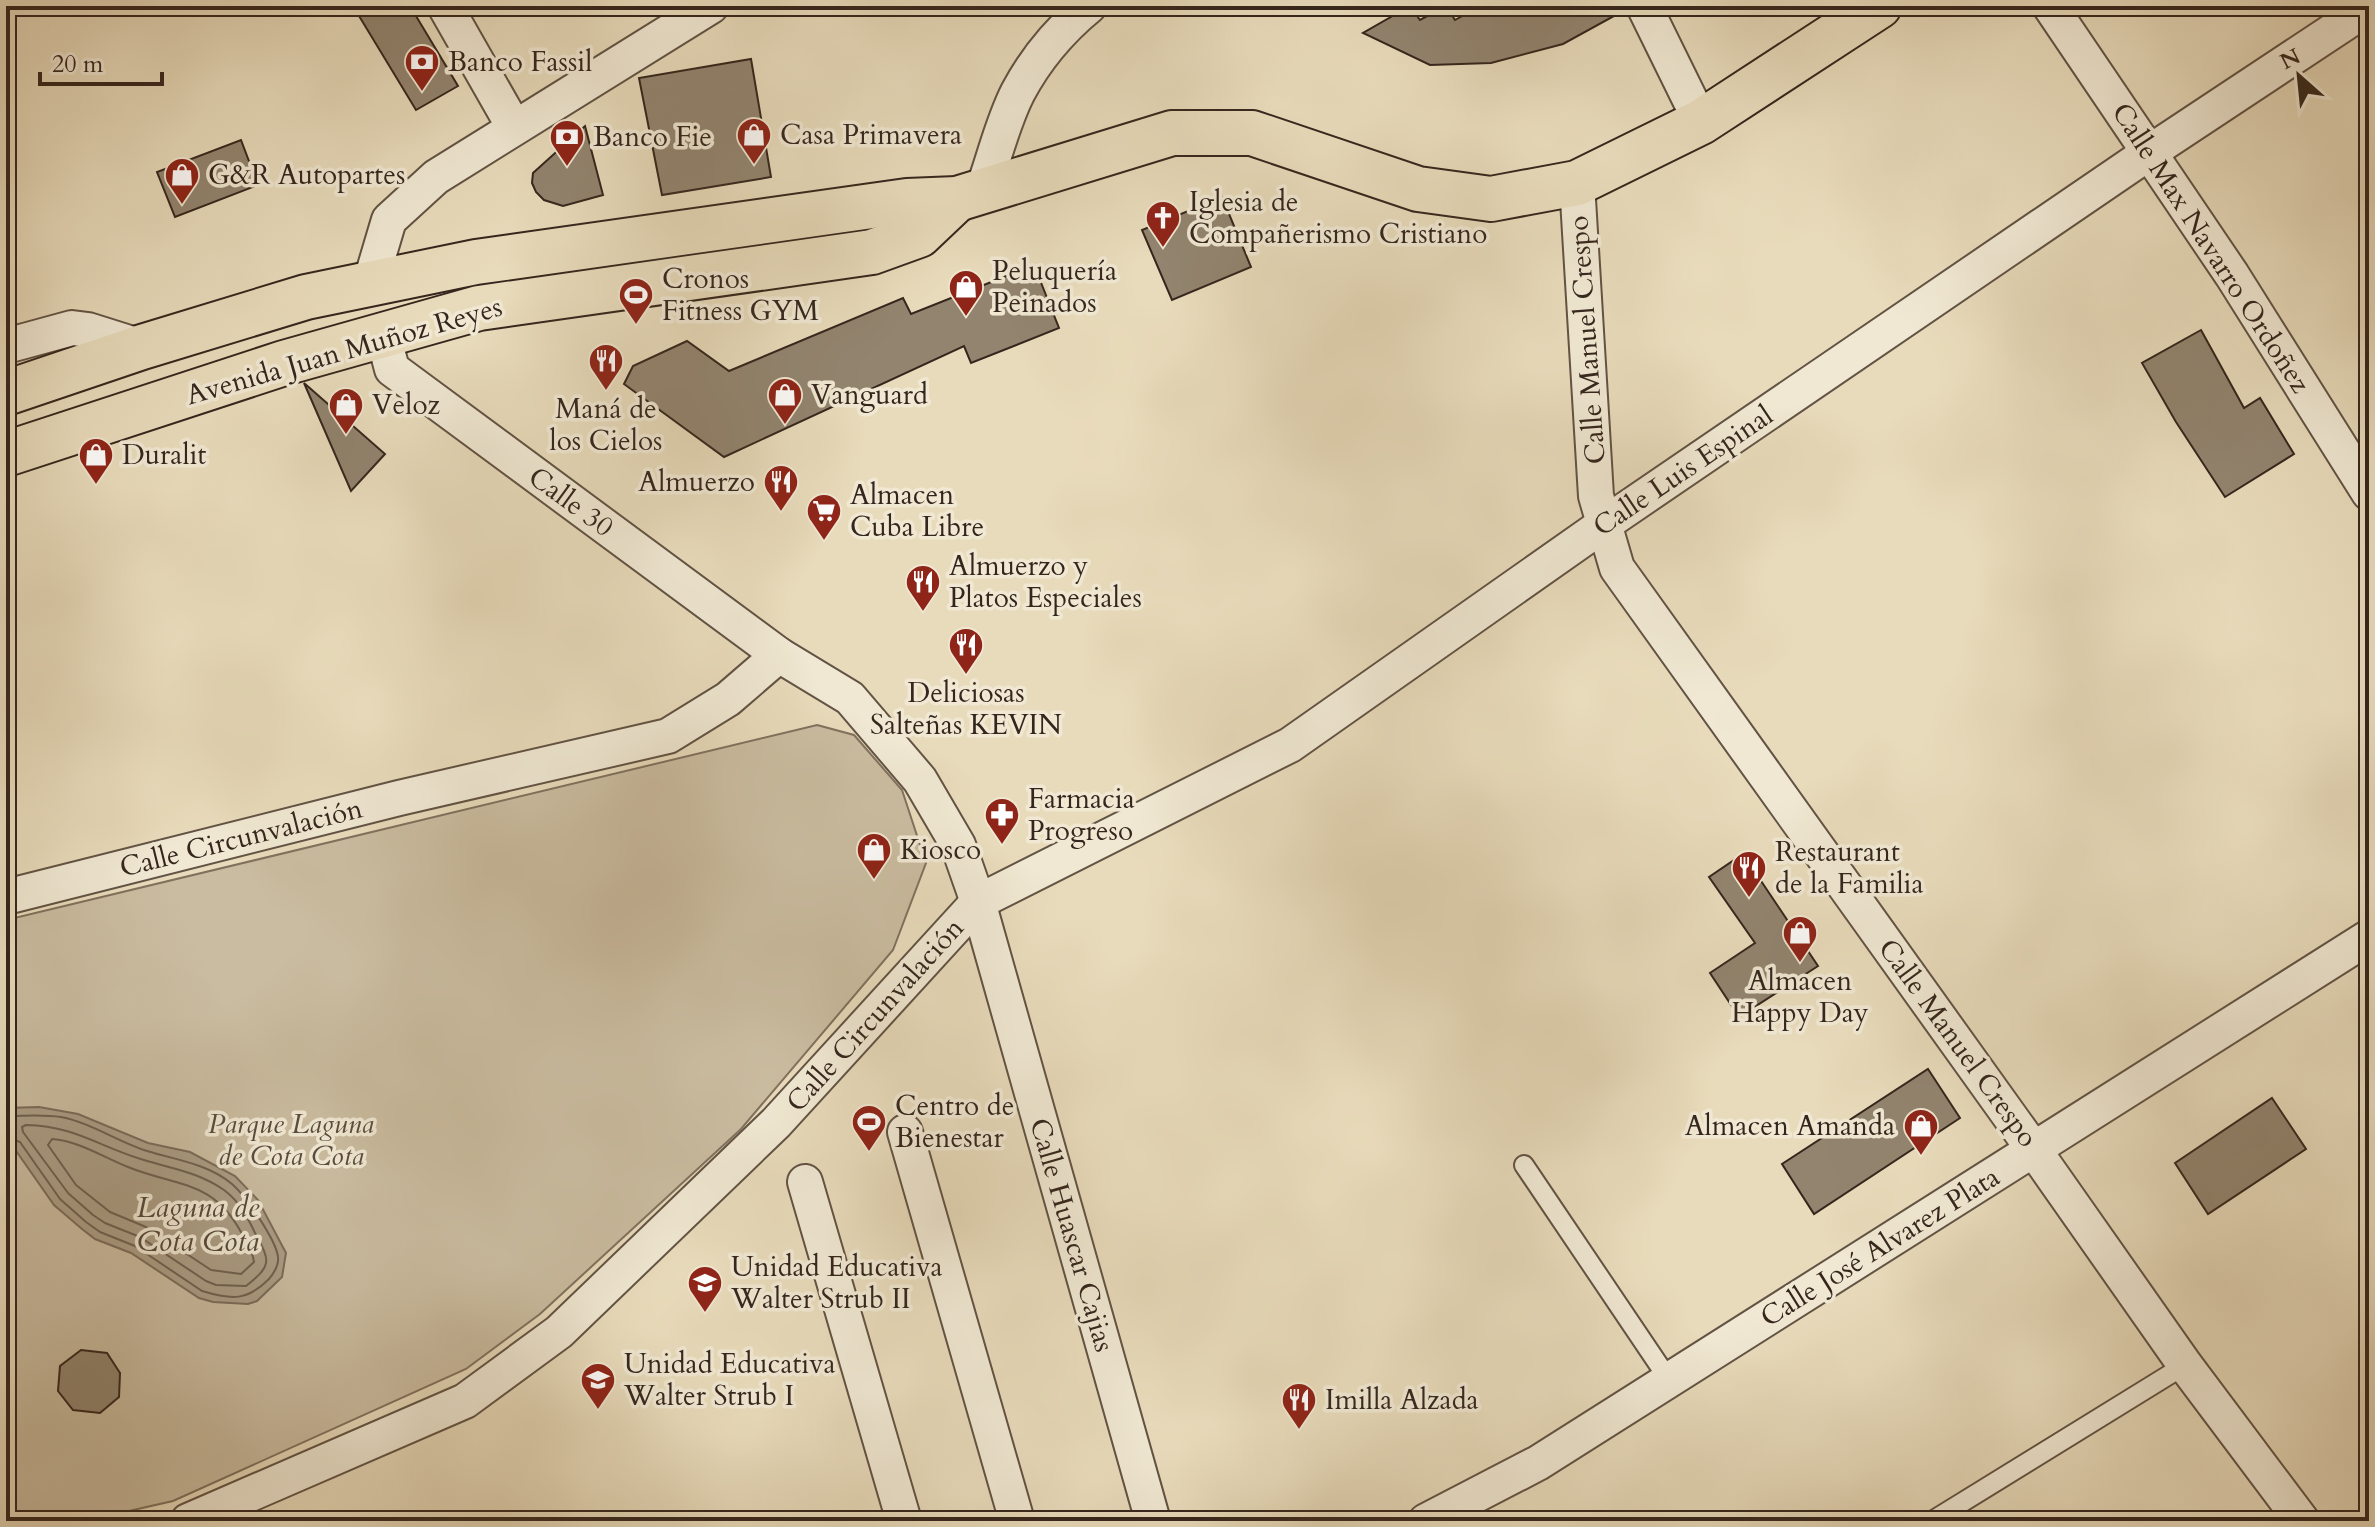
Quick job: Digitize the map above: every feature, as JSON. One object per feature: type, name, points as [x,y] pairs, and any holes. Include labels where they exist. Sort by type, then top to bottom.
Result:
[{"type":"main road","name":"Avenida Juan Muñoz Reyes","points":[[6,393],[306,297],[476,262],[907,201],[970,196],[1172,133],[1252,133],[1418,189],[1491,199],[1577,183],[1701,122],[1879,6]]},
{"type":"main road","name":"Avenida Juan Muñoz Reyes","points":[[6,454],[284,363],[479,308],[872,252],[919,235],[970,196]]},
{"type":"main road","points":[[370,284],[383,335]]},
{"type":"street","points":[[445,6],[514,127]]},
{"type":"street","points":[[370,284],[389,220],[436,177],[711,6]]},
{"type":"street","points":[[970,196],[1017,93],[1039,60],[1073,19],[1089,6]]},
{"type":"street","points":[[1644,6],[1701,122]]},
{"type":"street","name":"Calle Max Navarro Ordoñez","points":[[2050,6],[2232,275],[2369,493]]},
{"type":"street","name":"Calle Luis Espinal","points":[[978,902],[1290,745],[1603,525],[2150,152],[2369,7]]},
{"type":"street","name":"Calle Manuel Crespo","points":[[1577,183],[1596,496],[1617,568],[2185,1365],[2302,1521]]},
{"type":"street","points":[[6,346],[72,328],[142,347]]},
{"type":"street","name":"Calle 30","points":[[383,335],[392,369],[779,655]]},
{"type":"street","name":"Calle Circunvalación","points":[[6,897],[399,798],[668,736],[728,699],[779,655],[850,698],[920,780],[958,845],[978,902],[776,1123],[559,1332],[465,1401],[188,1521]]},
{"type":"street","name":"Calle Huascar Cajias","points":[[978,902],[1153,1521]]},
{"type":"street","name":"Calle José Alvarez Plata","points":[[1426,1521],[1538,1463],[2369,937]]},
{"type":"street","points":[[905,1132],[1017,1521]]},
{"type":"street","points":[[805,1182],[904,1521]]},
{"type":"lane","points":[[1524,1165],[1669,1380]]},
{"type":"lane","points":[[1932,1521],[2185,1365]]},
{"type":"green space","name":"Parque Laguna de Cota Cota","points":[[817,725],[854,735],[902,790],[926,863],[893,950],[741,1129],[540,1314],[466,1369],[173,1501],[85,1521],[6,1521],[6,920]]},
{"type":"water","name":"Laguna de Cota Cota","points":[[39,1107],[78,1114],[148,1143],[190,1152],[235,1176],[258,1200],[286,1253],[282,1277],[257,1301],[248,1304],[213,1302],[199,1298],[131,1253],[95,1239],[54,1205],[14,1148],[6,1143],[6,1108]]},
{"type":"building","points":[[353,6],[410,6],[458,86],[416,110]]},
{"type":"building","points":[[1410,6],[1420,20],[1446,6],[1455,20],[1480,6],[1624,6],[1625,10],[1563,44],[1491,63],[1430,65],[1363,33]]},
{"type":"building","points":[[751,59],[771,177],[662,195],[639,78]]},
{"type":"building","name":"Banco Fie","points":[[585,126],[603,195],[563,206],[544,200],[532,183],[533,173]]},
{"type":"building","points":[[241,140],[258,185],[175,217],[157,172]]},
{"type":"building","points":[[1222,197],[1251,267],[1172,300],[1142,230]]},
{"type":"building","points":[[1034,265],[1059,328],[971,363],[964,346],[724,457],[624,384],[633,366],[687,341],[729,371],[903,298],[911,314]]},
{"type":"building","points":[[2201,330],[2244,408],[2260,398],[2294,454],[2225,497],[2142,363]]},
{"type":"building","name":"Veloz","points":[[304,383],[385,454],[351,491]]},
{"type":"building","points":[[1743,854],[1818,966],[1739,1017],[1710,973],[1755,943],[1709,877]]},
{"type":"building","points":[[1928,1069],[1960,1118],[1814,1214],[1782,1164]]},
{"type":"building","points":[[2272,1098],[2306,1149],[2208,1214],[2175,1163]]},
{"type":"building","points":[[81,1350],[107,1353],[120,1373],[119,1397],[100,1413],[73,1410],[58,1391],[60,1366]]},
{"type":"place","name":"Banco Fassil","points":[[422,93]]},
{"type":"place","name":"Casa Primavera","points":[[754,166]]},
{"type":"place","name":"Banco Fie","points":[[567,168]]},
{"type":"place","name":"G&R Autopartes","points":[[182,206]]},
{"type":"place","name":"Iglesia de Compañerismo Cristiano","points":[[1163,249]]},
{"type":"place","name":"Peluquería Peinados","points":[[966,318]]},
{"type":"place","name":"Cronos Fitness GYM","points":[[636,326]]},
{"type":"place","name":"Maná de los Cielos","points":[[606,392]]},
{"type":"place","name":"Vanguard","points":[[785,426]]},
{"type":"place","name":"Veloz","points":[[346,436]]},
{"type":"place","name":"Duralit","points":[[96,486]]},
{"type":"place","name":"Almuerzo","points":[[781,513]]},
{"type":"place","name":"Almacen Cuba Libre","points":[[824,542]]},
{"type":"place","name":"Almuerzo y Platos Especiales","points":[[923,613]]},
{"type":"place","name":"Deliciosas Salteñas KEVIN","points":[[966,676]]},
{"type":"place","name":"Farmacia Progreso","points":[[1002,846]]},
{"type":"place","name":"Kiosco","points":[[874,881]]},
{"type":"place","name":"Restaurant de la Familia","points":[[1749,899]]},
{"type":"place","name":"Almacen Happy Day","points":[[1800,964]]},
{"type":"place","name":"Centro de Bienestar","points":[[869,1153]]},
{"type":"place","name":"Almacen Amanda","points":[[1921,1157]]},
{"type":"place","name":"Unidad Educativa Walter Strub II","points":[[705,1314]]},
{"type":"place","name":"Unidad Educativa Walter Strub I","points":[[598,1411]]},
{"type":"place","name":"Imilla Alzada","points":[[1299,1431]]}]
